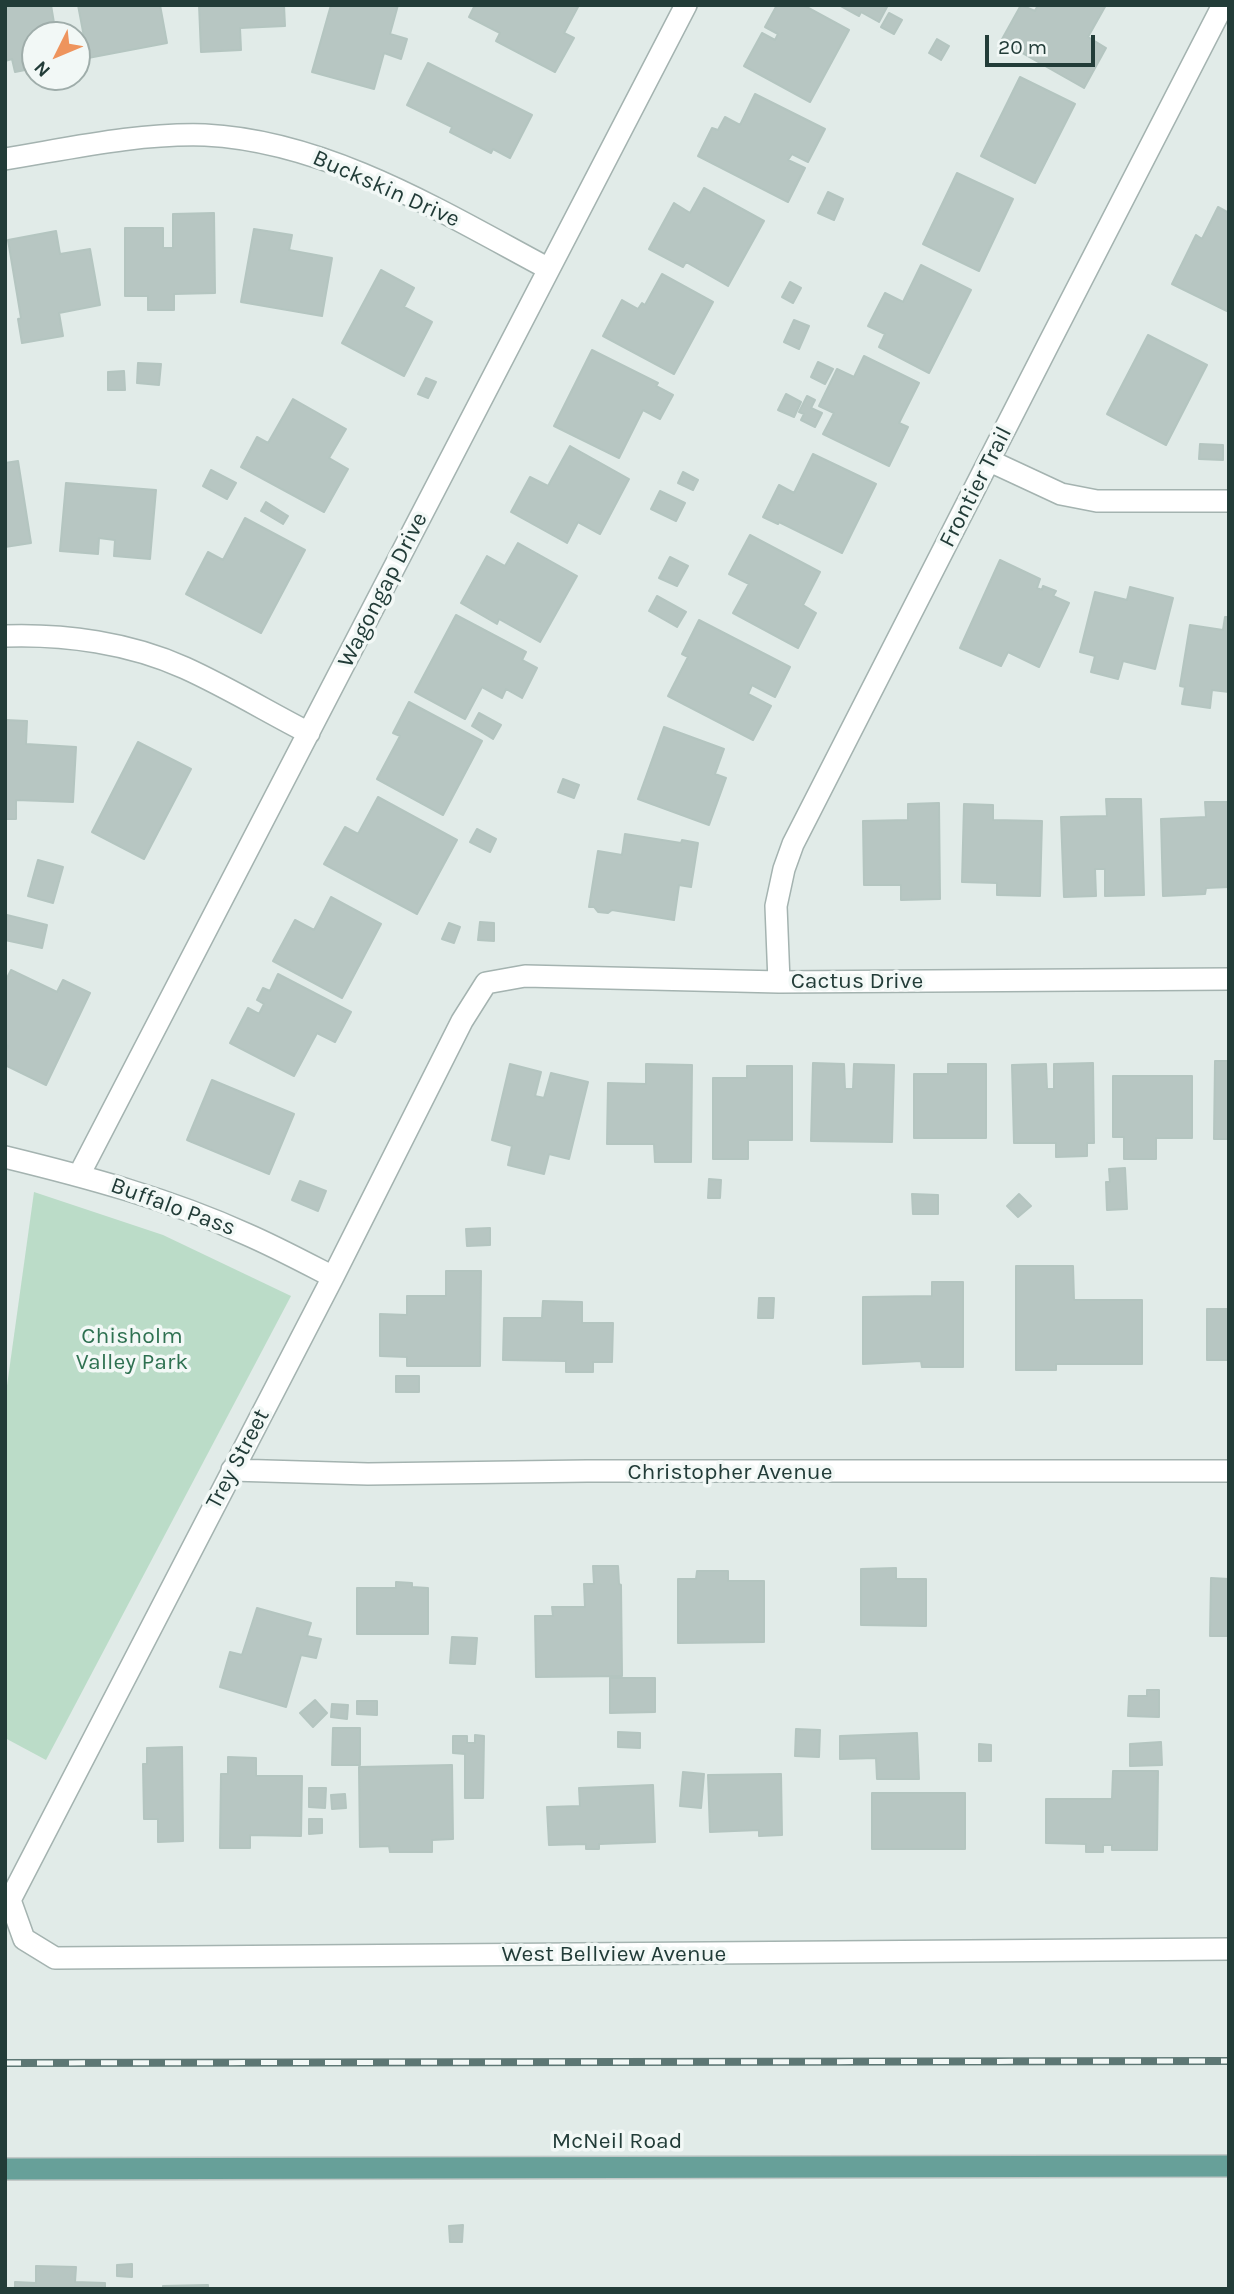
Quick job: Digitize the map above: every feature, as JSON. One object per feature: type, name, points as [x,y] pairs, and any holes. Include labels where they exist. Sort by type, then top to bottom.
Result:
[{"type":"main road","name":"McNeil Road","points":[[5,2169],[1229,2166]]},
{"type":"street","name":"Wagongap Drive","points":[[79,1175],[686,5]]},
{"type":"street","name":"Frontier Trail","points":[[779,982],[776,906],[793,844],[990,461],[1068,302],[1223,5]]},
{"type":"street","name":"Buckskin Drive","points":[[5,159],[139,136],[205,135],[238,139],[301,152],[363,174],[550,269]]},
{"type":"street","points":[[990,461],[1061,494],[1097,501],[1229,501]]},
{"type":"street","points":[[5,636],[44,636],[124,648],[183,667],[309,733]]},
{"type":"street","name":"Cactus Drive","points":[[486,983],[525,976],[779,982],[1229,979]]},
{"type":"street","name":"Trey Street","points":[[15,1943],[10,1900],[333,1277],[462,1021],[486,983]]},
{"type":"street","name":"Buffalo Pass","points":[[5,1157],[79,1175],[163,1201],[246,1233],[333,1277]]},
{"type":"street","name":"Christopher Avenue","points":[[232,1470],[368,1474],[587,1471],[1229,1471]]},
{"type":"street","name":"West Bellview Avenue","points":[[15,1943],[55,1958],[1229,1950]]},
{"type":"green space","name":"Chisholm Valley Park","points":[[34,1192],[163,1235],[291,1296],[46,1760],[5,1738],[5,1400]]},
{"type":"building","points":[[5,5],[51,5],[54,21],[21,21],[21,71],[15,72],[12,59],[5,61]]},
{"type":"building","points":[[78,5],[160,5],[167,43],[91,57],[91,21],[81,21]]},
{"type":"building","points":[[199,5],[284,5],[285,26],[240,28],[241,50],[201,52]]},
{"type":"building","points":[[331,5],[398,5],[390,34],[407,39],[401,59],[384,53],[374,89],[312,72]]},
{"type":"building","points":[[475,5],[579,5],[564,33],[574,38],[555,72],[496,41],[500,33],[469,17]]},
{"type":"building","points":[[777,5],[803,5],[849,30],[810,102],[744,66],[762,33],[775,40],[778,34],[765,27]]},
{"type":"building","points":[[839,5],[888,5],[879,22],[861,12],[859,16]]},
{"type":"building","points":[[1021,5],[1035,11],[1038,5],[1106,5],[1088,37],[1106,48],[1084,88],[1001,41]]},
{"type":"building","points":[[889,13],[902,20],[894,34],[881,27]]},
{"type":"building","points":[[937,39],[949,46],[941,60],[929,53]]},
{"type":"building","points":[[428,63],[532,115],[510,158],[493,149],[491,153],[450,132],[452,127],[407,105]]},
{"type":"building","points":[[1020,77],[1075,104],[1035,183],[981,156]]},
{"type":"building","points":[[755,94],[825,129],[808,162],[792,154],[788,160],[805,168],[788,202],[698,156],[712,128],[718,130],[725,117],[740,125]]},
{"type":"building","points":[[957,173],[1013,199],[979,271],[923,244]]},
{"type":"building","points":[[704,188],[764,221],[728,286],[686,262],[683,267],[649,249],[674,203],[690,213]]},
{"type":"building","points":[[828,192],[843,199],[834,220],[818,213]]},
{"type":"building","points":[[1218,207],[1229,213],[1229,312],[1172,284],[1196,235],[1202,239]]},
{"type":"building","points":[[214,213],[215,293],[174,294],[174,310],[148,310],[148,296],[125,296],[125,228],[163,228],[163,248],[173,248],[173,214]]},
{"type":"building","points":[[254,229],[292,235],[289,250],[332,258],[322,316],[241,302]]},
{"type":"building","points":[[56,231],[60,254],[90,249],[100,305],[59,313],[63,336],[22,343],[18,319],[21,318],[8,240]]},
{"type":"building","points":[[921,265],[971,290],[929,373],[879,347],[885,334],[868,326],[885,293],[903,302]]},
{"type":"building","points":[[381,270],[414,288],[404,307],[432,322],[404,376],[342,343]]},
{"type":"building","points":[[662,274],[713,302],[674,374],[603,336],[622,300],[638,309],[642,303],[645,305]]},
{"type":"building","points":[[790,282],[801,288],[793,303],[782,297]]},
{"type":"building","points":[[794,320],[809,326],[799,349],[784,342]]},
{"type":"building","points":[[1148,335],[1207,365],[1166,445],[1107,414]]},
{"type":"building","points":[[592,350],[658,383],[656,386],[673,395],[660,419],[643,410],[619,458],[554,426]]},
{"type":"building","points":[[864,356],[919,383],[899,423],[908,427],[889,466],[823,434],[834,413],[819,406],[837,369],[854,377]]},
{"type":"building","points":[[818,362],[833,369],[825,384],[811,377]]},
{"type":"building","points":[[138,363],[161,364],[159,385],[137,383]]},
{"type":"building","points":[[124,371],[125,390],[108,390],[108,372]]},
{"type":"building","points":[[426,378],[436,382],[428,398],[418,394]]},
{"type":"building","points":[[786,394],[801,402],[794,417],[778,410]]},
{"type":"building","points":[[807,396],[815,400],[811,408],[822,413],[815,427],[801,420],[804,414],[799,412]]},
{"type":"building","points":[[293,399],[346,429],[329,458],[348,469],[324,512],[241,467],[257,437],[268,443]]},
{"type":"building","points":[[1200,444],[1223,445],[1223,460],[1199,459]]},
{"type":"building","points":[[570,446],[629,479],[600,534],[578,522],[567,543],[511,512],[530,477],[548,486]]},
{"type":"building","points":[[813,454],[876,484],[842,553],[763,517],[779,485],[794,493]]},
{"type":"building","points":[[18,461],[31,543],[5,547],[5,463]]},
{"type":"building","points":[[211,470],[236,483],[227,499],[203,486]]},
{"type":"building","points":[[683,472],[698,480],[693,490],[678,483]]},
{"type":"building","points":[[66,483],[156,490],[150,559],[114,556],[115,540],[99,538],[98,554],[60,551]]},
{"type":"building","points":[[660,491],[685,503],[676,521],[651,509]]},
{"type":"building","points":[[266,502],[288,516],[283,524],[261,511]]},
{"type":"building","points":[[245,518],[305,550],[261,633],[186,594],[208,552],[223,560]]},
{"type":"building","points":[[750,535],[820,572],[803,605],[816,613],[798,648],[733,613],[749,584],[729,574]]},
{"type":"building","points":[[518,543],[577,576],[540,642],[499,619],[497,624],[461,603],[487,556],[505,566]]},
{"type":"building","points":[[670,557],[688,566],[677,586],[659,578]]},
{"type":"building","points":[[1000,560],[1040,579],[1037,588],[1042,590],[1043,586],[1056,591],[1053,596],[1069,603],[1039,667],[1008,652],[1001,666],[960,648]]},
{"type":"building","points":[[1130,587],[1173,598],[1155,669],[1123,661],[1118,679],[1091,672],[1095,656],[1080,652],[1095,592],[1127,600]]},
{"type":"building","points":[[657,596],[686,612],[677,627],[649,611]]},
{"type":"building","points":[[456,615],[526,652],[522,660],[537,668],[522,698],[506,689],[502,698],[482,687],[465,719],[415,692]]},
{"type":"building","points":[[1225,617],[1229,617],[1229,692],[1212,690],[1210,708],[1182,704],[1185,687],[1180,686],[1190,625],[1223,630]]},
{"type":"building","points":[[699,620],[790,667],[775,697],[752,685],[748,694],[771,706],[753,740],[668,696],[688,657],[682,654]]},
{"type":"building","points":[[409,702],[482,741],[443,815],[377,779],[400,736],[393,733]]},
{"type":"building","points":[[479,713],[501,725],[493,739],[472,726]]},
{"type":"building","points":[[5,720],[27,721],[26,744],[76,747],[73,802],[16,800],[16,819],[5,819]]},
{"type":"building","points":[[664,727],[724,749],[715,774],[726,778],[709,825],[638,799]]},
{"type":"building","points":[[138,742],[191,769],[144,859],[92,832]]},
{"type":"building","points":[[563,779],[579,785],[574,798],[558,792]]},
{"type":"building","points":[[378,797],[457,840],[417,914],[324,864],[345,827],[358,834]]},
{"type":"building","points":[[1106,799],[1141,799],[1144,895],[1105,896],[1105,869],[1095,869],[1096,896],[1064,897],[1061,817],[1107,816]]},
{"type":"building","points":[[1205,802],[1229,802],[1229,887],[1206,888],[1205,894],[1163,896],[1161,819],[1206,817]]},
{"type":"building","points":[[939,803],[940,899],[901,900],[901,885],[864,885],[863,821],[908,820],[908,804]]},
{"type":"building","points":[[964,804],[993,805],[993,820],[1042,821],[1040,896],[997,895],[997,883],[962,882]]},
{"type":"building","points":[[477,829],[496,839],[490,852],[470,842]]},
{"type":"building","points":[[625,834],[698,843],[691,887],[679,885],[674,920],[612,910],[608,913],[598,912],[594,907],[589,907],[598,851],[622,855]]},
{"type":"building","points":[[38,860],[63,867],[53,903],[28,896]]},
{"type":"building","points":[[331,897],[381,924],[342,998],[273,961],[295,920],[314,930]]},
{"type":"building","points":[[7,915],[47,925],[42,948],[5,940]]},
{"type":"building","points":[[480,922],[494,923],[494,941],[478,940]]},
{"type":"building","points":[[449,923],[460,927],[454,943],[442,939]]},
{"type":"building","points":[[11,970],[57,992],[63,980],[90,993],[46,1085],[5,1065],[8,1046],[5,1044],[5,982]]},
{"type":"building","points":[[278,974],[351,1012],[335,1042],[317,1033],[294,1076],[230,1043],[248,1008],[259,1014],[264,1004],[257,1000],[263,988],[270,991]]},
{"type":"building","points":[[1215,1061],[1229,1061],[1229,1139],[1214,1139]]},
{"type":"building","points":[[813,1063],[844,1064],[845,1089],[853,1089],[854,1064],[894,1065],[892,1142],[811,1141]]},
{"type":"building","points":[[1093,1063],[1094,1143],[1087,1143],[1087,1156],[1056,1157],[1056,1143],[1014,1143],[1012,1065],[1046,1064],[1047,1089],[1054,1089],[1054,1064]]},
{"type":"building","points":[[510,1064],[541,1072],[535,1096],[544,1098],[551,1073],[588,1082],[569,1159],[549,1154],[544,1174],[508,1165],[512,1146],[492,1140]]},
{"type":"building","points":[[646,1064],[692,1065],[691,1162],[655,1162],[654,1144],[607,1144],[608,1083],[646,1084]]},
{"type":"building","points":[[948,1064],[986,1064],[986,1138],[914,1138],[914,1074],[948,1074]]},
{"type":"building","points":[[747,1066],[792,1066],[792,1140],[748,1140],[748,1159],[713,1159],[713,1078],[747,1078]]},
{"type":"building","points":[[1113,1076],[1192,1076],[1192,1138],[1156,1138],[1156,1159],[1124,1159],[1124,1137],[1113,1137]]},
{"type":"building","points":[[212,1080],[294,1114],[269,1174],[187,1140]]},
{"type":"building","points":[[1125,1168],[1127,1209],[1107,1210],[1106,1182],[1110,1182],[1109,1169]]},
{"type":"building","points":[[709,1179],[721,1180],[720,1198],[708,1198]]},
{"type":"building","points":[[300,1181],[326,1191],[318,1211],[292,1200]]},
{"type":"building","points":[[912,1194],[938,1195],[938,1214],[913,1214]]},
{"type":"building","points":[[1019,1194],[1031,1206],[1018,1217],[1007,1206]]},
{"type":"building","points":[[490,1228],[490,1245],[467,1246],[466,1229]]},
{"type":"building","points":[[1016,1266],[1073,1266],[1074,1300],[1142,1300],[1142,1364],[1056,1364],[1056,1370],[1016,1370]]},
{"type":"building","points":[[446,1271],[481,1271],[480,1366],[407,1366],[407,1357],[380,1356],[380,1314],[407,1315],[407,1296],[446,1296]]},
{"type":"building","points":[[932,1282],[963,1282],[963,1367],[922,1367],[921,1361],[863,1364],[863,1297],[932,1296]]},
{"type":"building","points":[[759,1298],[774,1298],[773,1318],[758,1318]]},
{"type":"building","points":[[543,1301],[582,1302],[582,1323],[613,1323],[612,1362],[593,1362],[593,1372],[566,1372],[566,1361],[503,1360],[504,1318],[542,1318]]},
{"type":"building","points":[[1207,1309],[1229,1309],[1229,1360],[1207,1360]]},
{"type":"building","points":[[396,1376],[419,1376],[419,1392],[396,1392]]},
{"type":"building","points":[[593,1566],[618,1566],[621,1585],[622,1676],[536,1677],[535,1616],[553,1616],[552,1607],[585,1607],[584,1584],[594,1584]]},
{"type":"building","points":[[896,1568],[896,1579],[926,1579],[926,1626],[861,1625],[861,1569]]},
{"type":"building","points":[[697,1571],[728,1571],[728,1581],[764,1581],[764,1642],[678,1643],[678,1579],[696,1579]]},
{"type":"building","points":[[1211,1578],[1229,1579],[1229,1636],[1210,1636]]},
{"type":"building","points":[[396,1582],[428,1588],[428,1634],[357,1634],[357,1588],[396,1588]]},
{"type":"building","points":[[257,1608],[311,1623],[307,1636],[321,1639],[316,1658],[301,1655],[286,1707],[220,1687],[230,1652],[242,1655]]},
{"type":"building","points":[[452,1637],[477,1638],[475,1664],[450,1663]]},
{"type":"building","points":[[610,1678],[655,1678],[655,1712],[610,1713]]},
{"type":"building","points":[[1147,1690],[1159,1690],[1159,1717],[1128,1716],[1129,1696],[1147,1696]]},
{"type":"building","points":[[315,1700],[327,1713],[313,1727],[300,1713]]},
{"type":"building","points":[[357,1701],[377,1701],[377,1715],[357,1714]]},
{"type":"building","points":[[332,1704],[348,1705],[347,1719],[331,1717]]},
{"type":"building","points":[[333,1728],[360,1728],[360,1765],[332,1765]]},
{"type":"building","points":[[796,1729],[820,1730],[819,1757],[795,1756]]},
{"type":"building","points":[[618,1732],[640,1733],[640,1748],[618,1747]]},
{"type":"building","points":[[917,1733],[919,1779],[877,1779],[876,1758],[840,1759],[840,1736]]},
{"type":"building","points":[[475,1735],[484,1736],[483,1798],[465,1798],[465,1754],[453,1753],[453,1736],[467,1736],[467,1743],[475,1743]]},
{"type":"building","points":[[1161,1742],[1162,1765],[1130,1766],[1130,1744]]},
{"type":"building","points":[[979,1744],[991,1745],[991,1761],[979,1761]]},
{"type":"building","points":[[182,1747],[183,1841],[158,1842],[158,1819],[144,1819],[143,1764],[147,1764],[147,1748]]},
{"type":"building","points":[[228,1757],[256,1758],[256,1776],[302,1776],[301,1836],[250,1835],[250,1848],[220,1848],[221,1774],[228,1774]]},
{"type":"building","points":[[452,1765],[453,1839],[432,1840],[432,1852],[390,1852],[389,1846],[360,1847],[359,1767]]},
{"type":"building","points":[[1113,1771],[1158,1771],[1157,1850],[1112,1850],[1112,1845],[1103,1845],[1103,1852],[1086,1852],[1086,1844],[1046,1843],[1046,1799],[1112,1799]]},
{"type":"building","points":[[683,1772],[704,1774],[701,1808],[680,1806]]},
{"type":"building","points":[[781,1774],[782,1835],[759,1836],[759,1830],[710,1832],[708,1775]]},
{"type":"building","points":[[653,1785],[655,1842],[599,1844],[599,1849],[586,1849],[586,1844],[549,1845],[547,1807],[580,1806],[579,1788]]},
{"type":"building","points":[[309,1788],[326,1788],[325,1808],[309,1807]]},
{"type":"building","points":[[872,1793],[965,1793],[965,1849],[872,1849]]},
{"type":"building","points":[[345,1794],[346,1808],[332,1809],[331,1795]]},
{"type":"building","points":[[309,1819],[322,1819],[322,1833],[309,1834]]},
{"type":"building","points":[[463,2225],[462,2242],[450,2242],[449,2226]]},
{"type":"building","points":[[132,2264],[132,2277],[117,2276],[117,2265]]},
{"type":"building","points":[[36,2266],[76,2267],[75,2282],[105,2283],[105,2289],[15,2289],[15,2282],[36,2283]]},
{"type":"building","points":[[208,2285],[208,2289],[163,2289],[163,2286]]},
{"type":"railway","points":[[5,2063],[1229,2061]]}]
